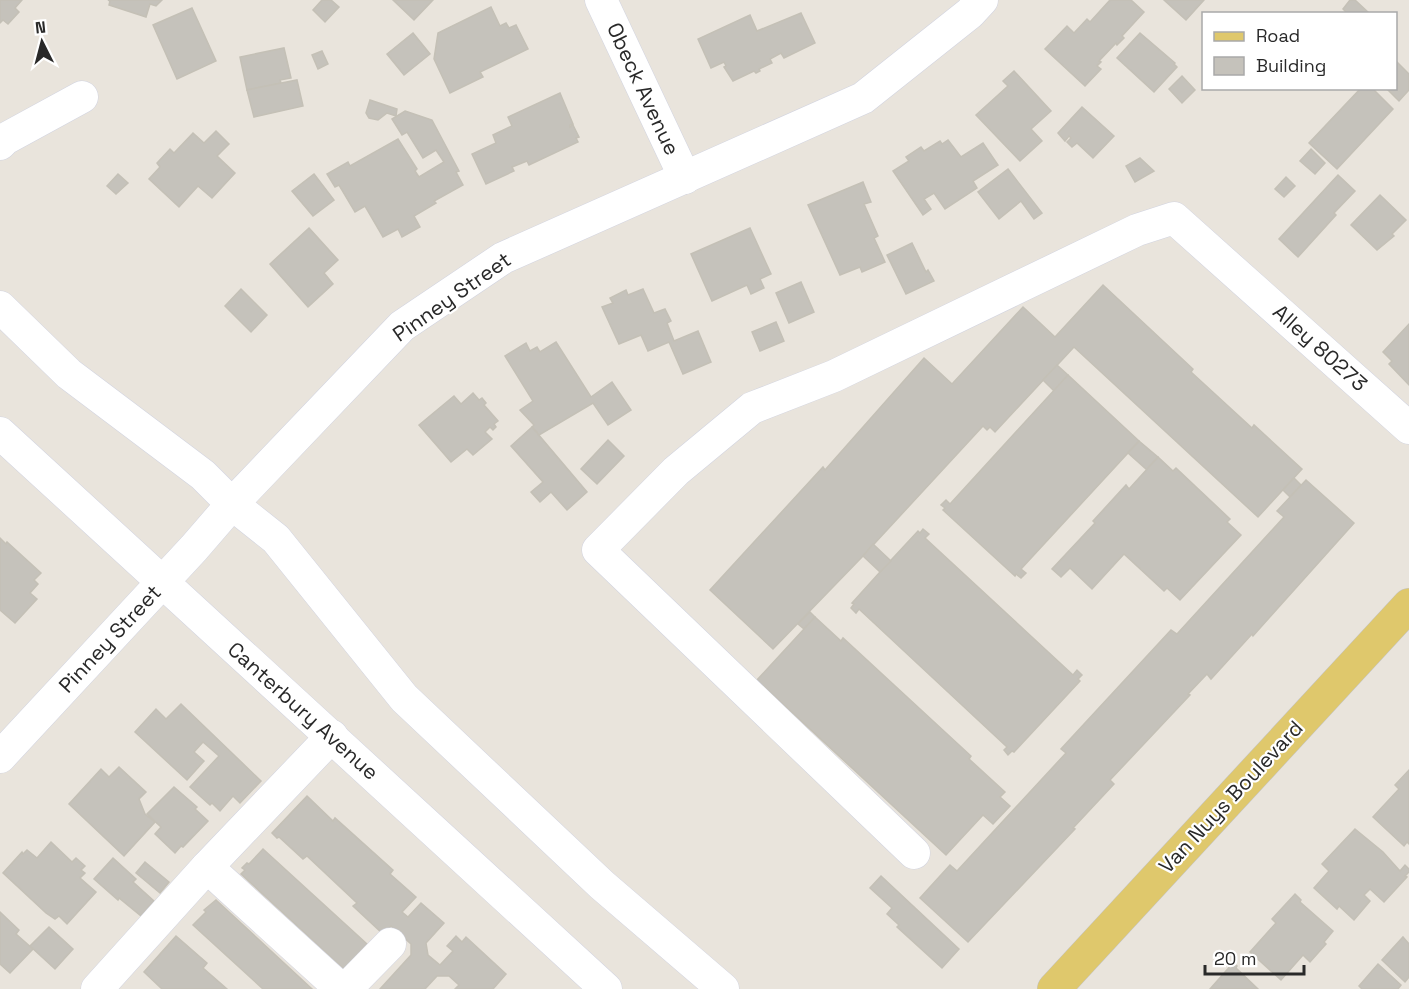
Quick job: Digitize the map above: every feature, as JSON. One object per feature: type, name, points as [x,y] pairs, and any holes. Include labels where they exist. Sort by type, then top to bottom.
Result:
[{"type":"main road","name":"Van Nuys Boulevard","points":[[1054,989],[1409,605]]},
{"type":"street","name":"Obeck Avenue","points":[[601,0],[685,178]]},
{"type":"street","name":"Pinney Street","points":[[0,757],[162,583],[232,504],[402,326],[503,258],[863,98],[982,0]]},
{"type":"street","points":[[0,144],[5,139],[82,97]]},
{"type":"street","name":"Alley 80273","points":[[914,853],[598,550],[676,471],[752,408],[834,376],[1137,230],[1174,218],[1409,428]]},
{"type":"street","points":[[0,307],[69,374],[203,475],[232,504],[276,539],[404,698],[602,885],[723,989]]},
{"type":"street","name":"Canterbury Avenue","points":[[0,434],[606,989]]},
{"type":"street","points":[[97,989],[207,867],[332,736]]},
{"type":"street","points":[[207,867],[344,989],[390,944]]},
{"type":"building","points":[[0,0],[22,0],[15,8],[19,12],[8,24],[3,20],[0,23]]},
{"type":"building","points":[[108,0],[162,0],[156,6],[150,4],[146,17],[109,5]]},
{"type":"building","points":[[322,0],[331,0],[339,7],[325,22],[313,10]]},
{"type":"building","points":[[393,0],[433,0],[414,20]]},
{"type":"building","points":[[1110,0],[1131,0],[1144,12],[1122,36],[1124,38],[1099,61],[1101,62],[1097,66],[1101,69],[1085,86],[1045,49],[1067,26],[1074,33],[1087,19],[1090,22]]},
{"type":"building","points":[[1164,0],[1204,0],[1186,20]]},
{"type":"building","points":[[1350,0],[1355,0],[1368,12],[1346,12],[1343,9]]},
{"type":"building","points":[[491,7],[500,26],[506,23],[509,28],[516,25],[528,49],[480,72],[483,77],[450,93],[434,59],[438,33]]},
{"type":"building","points":[[192,8],[216,61],[177,79],[153,25]]},
{"type":"building","points":[[801,13],[815,43],[784,58],[781,53],[770,59],[772,63],[759,69],[760,71],[756,73],[754,71],[733,81],[724,67],[726,66],[724,62],[711,68],[698,39],[750,15],[757,31]]},
{"type":"building","points":[[413,33],[430,54],[404,75],[387,54]]},
{"type":"building","points":[[1140,33],[1177,67],[1154,92],[1117,58]]},
{"type":"building","points":[[284,48],[291,78],[280,80],[281,83],[247,90],[240,57]]},
{"type":"building","points":[[322,51],[328,64],[318,69],[312,55]]},
{"type":"building","points":[[1397,62],[1409,74],[1409,90],[1399,101],[1388,90],[1397,90]]},
{"type":"building","points":[[1014,71],[1051,111],[1031,129],[1042,141],[1020,161],[976,115],[1008,86],[1003,81]]},
{"type":"building","points":[[1182,76],[1195,90],[1182,103],[1169,89]]},
{"type":"building","points":[[297,80],[303,106],[254,117],[247,90]]},
{"type":"building","points":[[1359,90],[1374,90],[1393,109],[1337,169],[1309,143]]},
{"type":"building","points":[[560,93],[573,124],[570,127],[573,125],[579,137],[576,138],[578,142],[529,165],[527,161],[512,167],[514,171],[486,184],[472,154],[496,143],[493,135],[512,126],[508,117]]},
{"type":"building","points":[[370,100],[397,109],[396,116],[387,113],[378,120],[369,118],[366,113]]},
{"type":"building","points":[[1082,107],[1114,136],[1093,158],[1077,143],[1072,147],[1067,142],[1071,138],[1069,136],[1065,141],[1058,133]]},
{"type":"building","points":[[405,111],[432,120],[459,171],[456,172],[463,185],[434,201],[436,203],[414,216],[420,227],[402,237],[398,229],[383,237],[365,206],[355,212],[339,185],[335,187],[327,174],[348,162],[350,166],[398,139],[417,169],[415,171],[419,177],[444,162],[436,150],[423,158],[407,132],[402,135],[392,119]]},
{"type":"building","points":[[216,131],[229,144],[217,156],[235,173],[212,198],[198,186],[179,207],[149,179],[160,167],[157,163],[170,149],[174,153],[193,133],[204,143]]},
{"type":"building","points":[[948,140],[961,157],[983,143],[998,165],[973,181],[977,188],[945,209],[934,193],[924,199],[931,209],[923,215],[893,171],[909,161],[906,157],[921,147],[924,151],[940,141],[942,144]]},
{"type":"building","points":[[1311,149],[1325,163],[1315,174],[1300,161]]},
{"type":"building","points":[[1140,158],[1154,171],[1135,182],[1126,166]]},
{"type":"building","points":[[1008,169],[1042,213],[1034,219],[1021,201],[999,219],[978,192]]},
{"type":"building","points":[[118,174],[128,183],[116,194],[107,186]]},
{"type":"building","points":[[314,174],[334,200],[313,216],[292,191]]},
{"type":"building","points":[[1338,175],[1355,191],[1298,257],[1279,239]]},
{"type":"building","points":[[1286,177],[1295,186],[1284,197],[1275,189]]},
{"type":"building","points":[[863,182],[871,202],[864,204],[878,236],[874,238],[885,262],[862,272],[860,267],[840,275],[808,205]]},
{"type":"building","points":[[1380,195],[1406,220],[1392,234],[1394,236],[1377,250],[1351,225]]},
{"type":"building","points":[[309,228],[338,260],[324,273],[333,284],[308,307],[270,264]]},
{"type":"building","points":[[750,228],[771,274],[760,279],[764,288],[751,294],[747,285],[712,301],[691,254]]},
{"type":"building","points":[[912,243],[926,272],[928,270],[934,281],[906,294],[887,255]]},
{"type":"building","points":[[801,282],[814,312],[789,323],[776,293]]},
{"type":"building","points":[[1103,285],[1193,369],[1191,372],[1252,428],[1254,425],[1302,469],[1258,517],[1074,347],[995,432],[990,427],[987,430],[983,426],[773,649],[710,590],[823,467],[825,470],[924,358],[952,384],[1023,307],[1055,337]]},
{"type":"building","points":[[241,289],[267,315],[251,332],[225,306]]},
{"type":"building","points":[[643,289],[654,313],[665,309],[671,321],[667,323],[674,341],[698,331],[711,362],[683,374],[669,342],[648,351],[641,335],[619,344],[602,307],[613,303],[610,298],[626,290],[628,295]]},
{"type":"building","points":[[776,322],[784,341],[760,351],[752,332]]},
{"type":"building","points":[[1409,324],[1409,385],[1389,364],[1392,361],[1383,352]]},
{"type":"building","points":[[556,342],[591,397],[612,382],[631,410],[608,425],[593,403],[539,435],[532,427],[534,425],[520,410],[533,401],[505,356],[526,343],[530,351],[537,347],[540,352]]},
{"type":"building","points":[[1057,365],[1068,375],[1054,391],[1043,380]]},
{"type":"building","points":[[1068,375],[1139,441],[1021,569],[1026,573],[1021,578],[1016,574],[1015,576],[943,510],[945,508],[941,505],[946,500],[950,504]]},
{"type":"building","points":[[473,393],[479,400],[482,398],[486,403],[484,405],[498,421],[494,424],[496,427],[493,430],[490,427],[485,432],[492,439],[473,455],[467,449],[451,462],[419,425],[454,396],[461,404]]},
{"type":"building","points":[[532,427],[587,492],[567,510],[551,492],[540,502],[531,492],[543,482],[511,446]]},
{"type":"building","points":[[608,440],[624,456],[597,484],[581,469]]},
{"type":"building","points":[[1139,441],[1158,457],[1147,470],[1128,453]]},
{"type":"building","points":[[1158,457],[1173,471],[1176,468],[1230,519],[1227,522],[1241,535],[1180,600],[1167,588],[1164,591],[1124,554],[1092,589],[1070,568],[1061,577],[1052,569],[1095,523],[1093,521],[1126,485],[1129,489]]},
{"type":"building","points":[[1294,478],[1301,485],[1290,497],[1283,490]]},
{"type":"building","points":[[1306,480],[1354,523],[1253,636],[1252,634],[1211,679],[1207,674],[1188,694],[1190,695],[1110,780],[1114,784],[1073,828],[1075,829],[968,942],[920,898],[950,865],[957,871],[1066,753],[1061,749],[1171,630],[1177,634],[1284,517],[1277,511]]},
{"type":"building","points":[[923,529],[929,534],[925,538],[1073,675],[1077,670],[1082,675],[1078,679],[1080,681],[1014,752],[1008,755],[1004,750],[1007,747],[859,609],[856,613],[851,608],[854,604],[852,603],[880,572],[918,531],[920,533]]},
{"type":"building","points":[[0,538],[41,573],[34,580],[38,584],[30,593],[37,599],[15,623],[0,610]]},
{"type":"building","points":[[873,544],[891,561],[880,572],[863,556]]},
{"type":"building","points":[[810,612],[815,617],[804,629],[798,624]]},
{"type":"building","points":[[815,617],[841,641],[843,638],[971,756],[969,759],[1005,792],[1000,797],[1010,806],[993,824],[983,815],[946,855],[757,680]]},
{"type":"building","points":[[181,704],[261,781],[240,803],[233,796],[220,811],[190,787],[219,756],[203,742],[194,752],[204,761],[187,780],[135,732],[156,709],[166,719]]},
{"type":"building","points":[[119,767],[146,792],[139,799],[145,814],[155,822],[124,856],[69,804],[101,769],[109,777]]},
{"type":"building","points":[[1409,770],[1409,844],[1407,842],[1404,846],[1373,817],[1399,789],[1395,785]]},
{"type":"building","points":[[174,787],[197,807],[195,809],[208,821],[175,853],[155,834],[161,827],[147,814]]},
{"type":"building","points":[[307,796],[333,821],[335,818],[393,870],[390,874],[416,897],[402,912],[408,917],[421,903],[444,923],[426,943],[428,955],[440,965],[453,951],[447,946],[456,936],[462,942],[466,937],[506,974],[493,989],[455,989],[459,985],[449,976],[437,976],[425,989],[380,989],[411,955],[411,944],[391,926],[383,934],[353,906],[357,903],[307,856],[303,859],[272,833]]},
{"type":"building","points":[[1355,829],[1383,852],[1400,871],[1405,865],[1409,872],[1384,902],[1370,889],[1364,895],[1370,901],[1354,920],[1339,906],[1337,909],[1314,888],[1329,871],[1322,864]]},
{"type":"building","points":[[51,842],[72,862],[76,858],[85,866],[81,870],[85,873],[80,878],[96,892],[67,924],[59,916],[55,919],[46,913],[3,873],[22,852],[23,854],[27,850],[37,858]]},
{"type":"building","points":[[263,849],[367,944],[344,969],[241,874],[245,870],[242,868]]},
{"type":"building","points":[[113,858],[136,879],[133,882],[154,901],[141,916],[94,879]]},
{"type":"building","points":[[145,862],[169,882],[160,893],[136,873]]},
{"type":"building","points":[[881,876],[959,949],[942,968],[897,927],[899,925],[887,914],[892,908],[870,888]]},
{"type":"building","points":[[1295,894],[1301,900],[1300,902],[1333,931],[1324,942],[1326,944],[1310,962],[1303,955],[1281,980],[1250,952],[1276,923],[1272,919]]},
{"type":"building","points":[[216,900],[312,989],[263,989],[193,925],[206,912],[204,910]]},
{"type":"building","points":[[0,912],[19,930],[16,934],[33,949],[10,973],[0,964]]},
{"type":"building","points":[[49,927],[73,949],[55,969],[30,946]]},
{"type":"building","points":[[176,936],[207,963],[203,968],[227,989],[162,989],[144,972]]},
{"type":"building","points":[[1403,937],[1409,944],[1409,977],[1405,982],[1382,960]]},
{"type":"building","points":[[1233,963],[1237,966],[1236,968],[1258,989],[1210,989]]},
{"type":"building","points":[[1378,964],[1401,985],[1398,989],[1362,989],[1359,986]]}]
